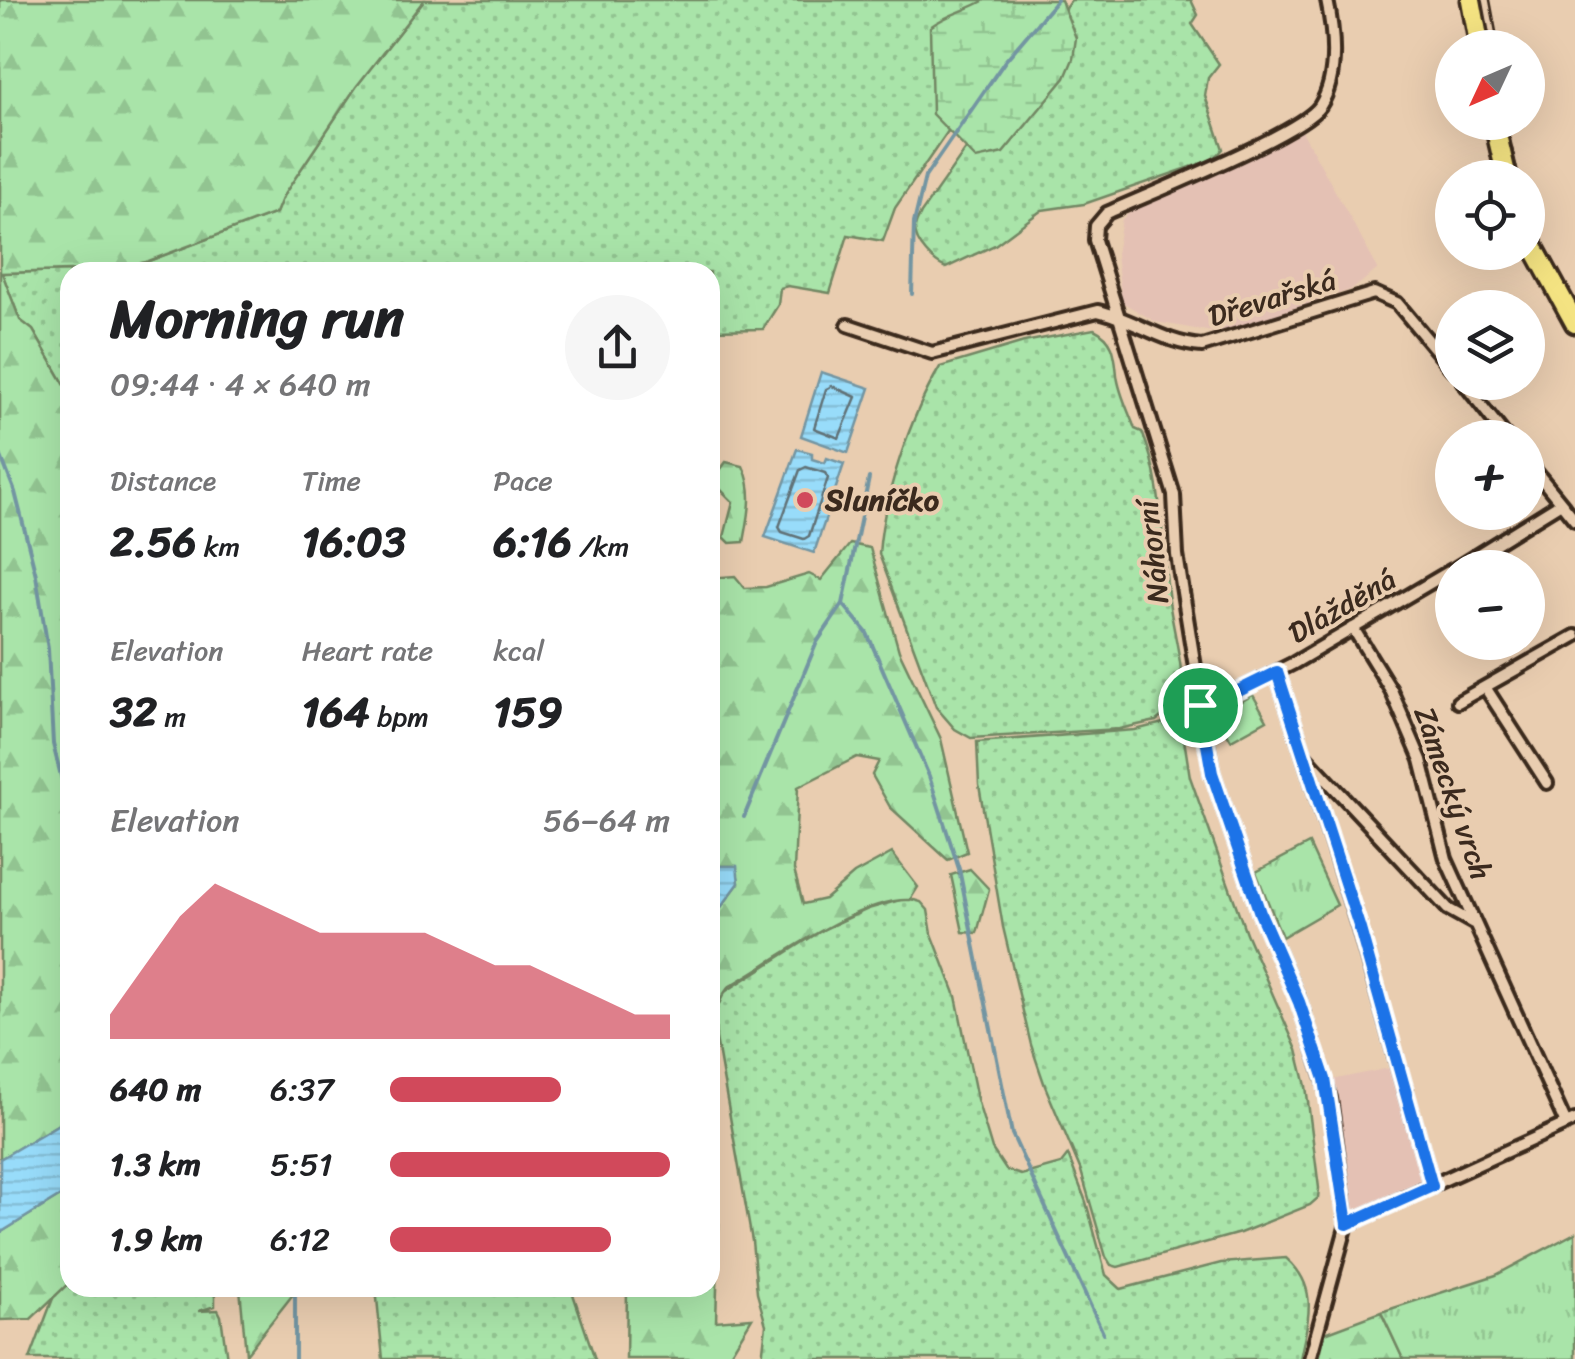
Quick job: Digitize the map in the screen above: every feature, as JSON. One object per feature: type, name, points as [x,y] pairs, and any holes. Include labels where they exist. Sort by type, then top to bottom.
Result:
[{"type":"main road","points":[[1471,0],[1477,30]]},
{"type":"main road","points":[[1545,268],[1575,323]]},
{"type":"street","name":"Náhorní","points":[[1327,0],[1331,78],[1319,108],[1278,136],[1107,213],[1096,226],[1095,240],[1174,495],[1177,555],[1212,773],[1260,913],[1299,1002],[1325,1079],[1347,1224]]},
{"type":"street","name":"Dřevařská","points":[[848,325],[932,353],[1098,312],[1118,316],[1182,345],[1202,346],[1374,293],[1397,303],[1435,349]]},
{"type":"street","points":[[1477,400],[1494,420]]},
{"type":"street","points":[[1545,484],[1575,520]]},
{"type":"street","name":"Dlážděná","points":[[1485,550],[1560,503]]},
{"type":"street","name":"Dlážděná","points":[[1200,705],[1218,701],[1277,672],[1435,580]]},
{"type":"street","name":"Zámecký vrch","points":[[1353,628],[1391,690],[1421,760],[1446,860],[1570,1122]]},
{"type":"street","points":[[1458,702],[1575,636]]},
{"type":"street","points":[[1277,672],[1360,929],[1432,1186]]},
{"type":"street","points":[[1485,687],[1547,784]]},
{"type":"street","name":"Zámecký vrch","points":[[1301,752],[1448,909],[1473,923]]},
{"type":"street","points":[[1310,1359],[1347,1224],[1570,1122]]},
{"type":"shaded area","points":[[1301,129],[1378,269],[1353,289],[1218,333],[1156,322],[1122,302],[1116,254],[1122,219],[1144,201],[1208,176]]},
{"type":"shaded area","points":[[1394,1067],[1427,1183],[1353,1210],[1332,1080]]},
{"type":"green space","points":[[0,0],[424,0],[356,87],[283,196],[276,213],[146,262],[60,262],[60,271],[2,273],[20,320],[33,330],[60,377],[60,1123],[0,1159]]},
{"type":"green space","points":[[424,0],[1047,0],[990,70],[895,208],[883,241],[848,235],[830,293],[780,288],[778,305],[763,329],[720,330],[720,262],[146,262],[276,213],[283,196],[356,87]]},
{"type":"green space","points":[[985,0],[1061,0],[1076,38],[1065,78],[1003,153],[976,159],[932,114],[930,27]]},
{"type":"green space","points":[[1071,0],[1191,0],[1198,15],[1192,24],[1219,64],[1208,78],[1205,96],[1223,149],[1214,159],[1084,204],[1042,210],[995,245],[946,268],[922,247],[916,235],[917,221]]},
{"type":"green space","points":[[60,271],[60,377],[33,330],[20,320],[2,273]]},
{"type":"green space","points":[[1094,329],[1113,349],[1122,396],[1135,429],[1142,432],[1154,473],[1182,701],[1156,721],[1119,729],[971,738],[955,729],[936,707],[879,554],[892,482],[919,408],[940,367],[1024,342]]},
{"type":"green space","points":[[726,462],[743,466],[750,503],[744,542],[730,543],[724,537],[733,502],[720,489],[720,470]]},
{"type":"green space","points":[[850,544],[870,548],[899,651],[941,739],[967,852],[948,860],[890,807],[872,775],[879,761],[857,757],[798,787],[794,870],[803,904],[825,899],[854,874],[892,853],[918,887],[910,900],[867,909],[793,947],[730,986],[720,1002],[720,909],[739,883],[736,866],[720,866],[720,577],[735,576],[745,588],[766,587],[809,574],[821,580]]},
{"type":"green space","points":[[1253,695],[1267,720],[1231,740],[1217,715]]},
{"type":"green space","points":[[1163,723],[1177,728],[1184,739],[1190,777],[1246,933],[1297,1050],[1306,1086],[1319,1188],[1318,1198],[1310,1205],[1240,1233],[1118,1267],[1106,1257],[1081,1171],[1031,1045],[1003,927],[979,785],[977,742],[1135,730]]},
{"type":"green space","points":[[1309,844],[1337,905],[1282,937],[1256,872]]},
{"type":"green space","points":[[970,869],[989,889],[977,933],[963,932],[951,875]]},
{"type":"green space","points":[[907,898],[921,902],[928,910],[932,934],[956,996],[977,1099],[992,1149],[1006,1170],[1021,1175],[1061,1164],[1068,1155],[1106,1275],[1121,1289],[1221,1263],[1286,1258],[1304,1281],[1309,1305],[1300,1359],[762,1359],[766,1325],[757,1293],[752,1241],[720,1061],[720,995],[824,929],[868,909]]},
{"type":"green space","points":[[60,1196],[60,1291],[31,1319],[0,1320],[0,1233]]},
{"type":"green space","points":[[1575,1233],[1575,1359],[1403,1359],[1381,1312],[1496,1275]]},
{"type":"green space","points":[[60,1289],[60,1297],[215,1297],[215,1306],[199,1311],[218,1310],[227,1359],[30,1359],[55,1293]]},
{"type":"green space","points":[[241,1297],[291,1297],[246,1354]]},
{"type":"green space","points":[[377,1297],[574,1297],[595,1359],[383,1359]]},
{"type":"green space","points":[[627,1297],[717,1297],[716,1321],[752,1318],[727,1359],[626,1359]]},
{"type":"green space","points":[[1381,1312],[1403,1359],[1319,1359],[1325,1333]]},
{"type":"water","name":"Sluníčko","points":[[821,372],[870,388],[848,453],[801,436]]},
{"type":"water","name":"Sluníčko","points":[[797,449],[812,453],[812,459],[825,463],[827,458],[844,464],[814,553],[765,537]]},
{"type":"water","points":[[720,866],[737,866],[739,883],[720,909]]},
{"type":"water","points":[[60,1123],[60,1196],[0,1233],[0,1159]]},
{"type":"waterway","points":[[912,294],[914,223],[925,177],[1005,61],[1057,0]]},
{"type":"waterway","points":[[0,454],[15,492],[36,575],[48,649],[53,744],[60,772]]},
{"type":"waterway","points":[[744,817],[817,642],[843,604],[869,478]]},
{"type":"waterway","points":[[843,604],[867,633],[929,776],[959,869],[1012,1134],[1103,1333]]},
{"type":"waterway","points":[[295,1297],[295,1359]]},
{"type":"tram line","points":[[1490,0],[1496,30]]},
{"type":"tram line","points":[[1510,140],[1515,160]]},
{"type":"tram line","points":[[1545,247],[1575,301]]},
{"type":"place","name":"Sluníčko","points":[[805,500]]},
{"type":"route","points":[[1277,672],[1360,929],[1416,1126],[1432,1186],[1347,1224],[1325,1079],[1299,1002],[1260,913],[1212,773],[1200,705],[1218,701],[1277,672]]}]
